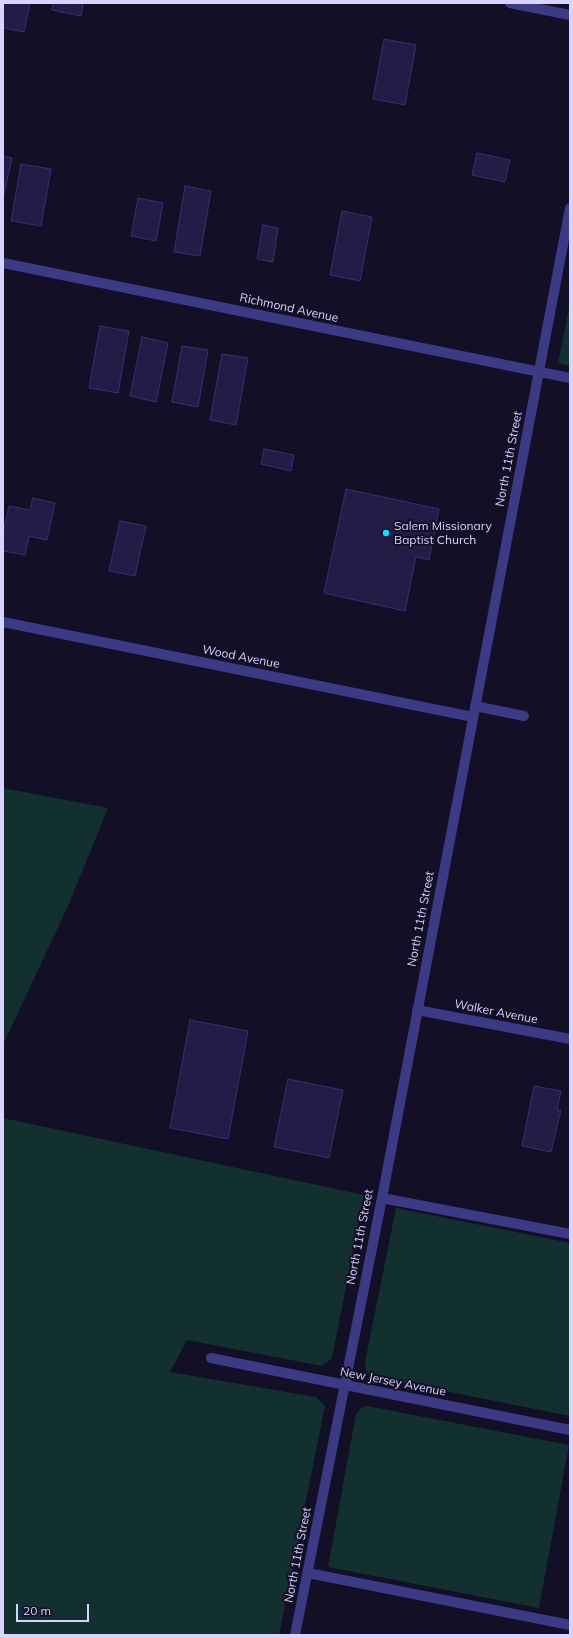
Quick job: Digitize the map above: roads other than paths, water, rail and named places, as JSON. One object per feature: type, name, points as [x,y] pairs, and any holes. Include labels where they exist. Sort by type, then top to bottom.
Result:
[{"type":"street","points":[[510,3],[570,15]]},
{"type":"street","name":"North 11th Street","points":[[296,1635],[382,1198],[570,208]]},
{"type":"street","name":"Richmond Avenue","points":[[3,263],[570,378]]},
{"type":"street","name":"Wood Avenue","points":[[3,622],[473,717]]},
{"type":"street","points":[[475,706],[524,716]]},
{"type":"street","name":"Walker Avenue","points":[[417,1010],[570,1039]]},
{"type":"street","points":[[382,1198],[570,1234]]},
{"type":"street","name":"New Jersey Avenue","points":[[211,1358],[344,1386],[570,1430]]},
{"type":"street","points":[[308,1573],[570,1625]]},
{"type":"place","name":"Salem Missionary Baptist Church","points":[[386,533]]}]
